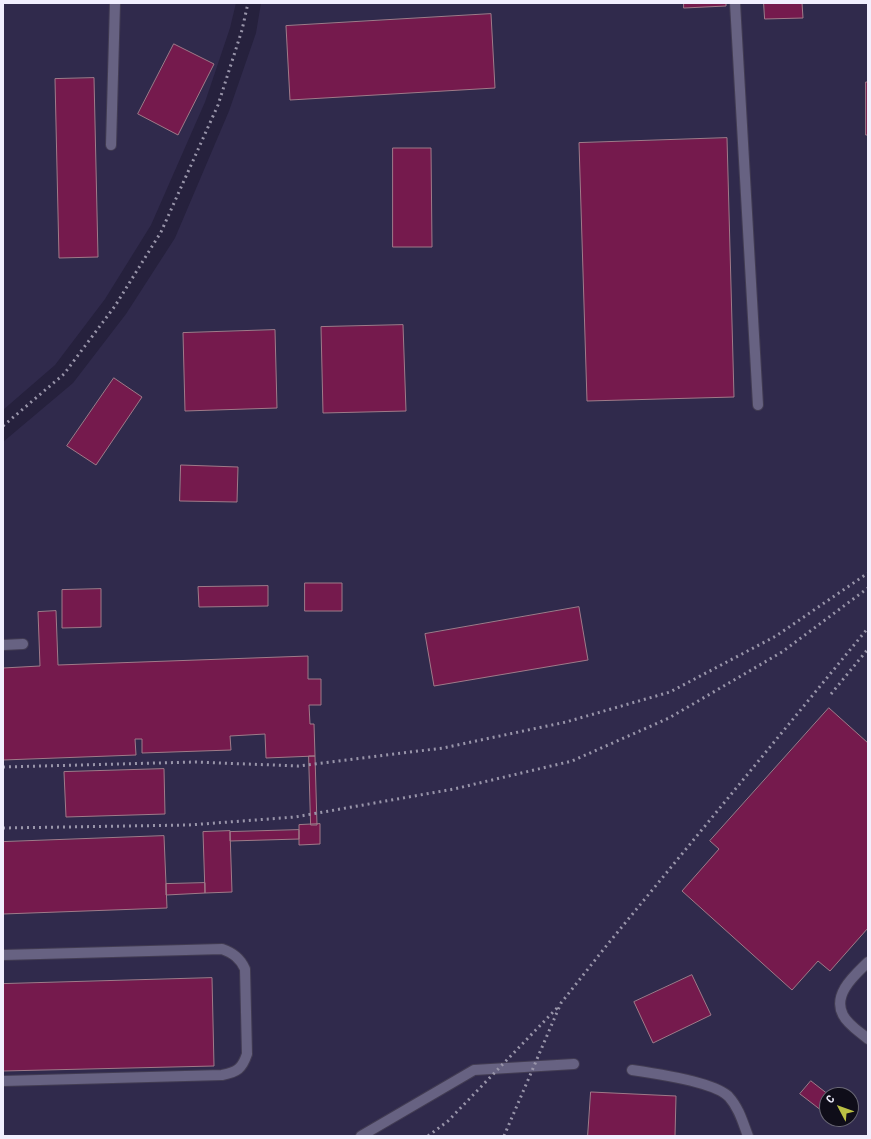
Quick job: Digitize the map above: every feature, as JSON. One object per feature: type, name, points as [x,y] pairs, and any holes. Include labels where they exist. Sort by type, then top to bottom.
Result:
[{"type":"lane","points":[[111,145],[115,3]]},
{"type":"lane","points":[[735,3],[758,405]]},
{"type":"lane","points":[[3,645],[23,644]]},
{"type":"lane","points":[[3,955],[222,949],[230,952],[237,956],[245,969],[247,1054],[244,1063],[239,1070],[222,1075],[3,1081]]},
{"type":"lane","points":[[868,962],[847,985],[842,995],[841,1007],[843,1015],[847,1021],[868,1039]]},
{"type":"lane","points":[[361,1136],[474,1070],[574,1064]]},
{"type":"lane","points":[[632,1070],[675,1077],[712,1087],[729,1096],[738,1111],[748,1136]]},
{"type":"shaded area","points":[[3,3],[236,3],[230,28],[205,102],[151,225],[105,299],[55,365],[3,410]]},
{"type":"shaded area","points":[[261,3],[868,3],[868,1136],[3,1136],[3,442],[73,383],[126,314],[175,238],[229,111],[256,33]]},
{"type":"building","points":[[684,3],[726,3],[726,6],[684,8]]},
{"type":"building","points":[[764,3],[802,3],[803,18],[765,19]]},
{"type":"building","points":[[491,14],[495,88],[290,100],[286,26]]},
{"type":"building","points":[[174,44],[214,64],[178,135],[138,114]]},
{"type":"building","points":[[94,78],[98,257],[59,258],[55,79]]},
{"type":"building","points":[[866,82],[868,82],[868,135],[866,135]]},
{"type":"building","points":[[727,138],[734,397],[587,401],[579,143]]},
{"type":"building","points":[[393,148],[431,148],[432,247],[393,247]]},
{"type":"building","points":[[403,325],[406,411],[323,413],[321,327]]},
{"type":"building","points":[[275,330],[277,408],[185,411],[183,333]]},
{"type":"building","points":[[114,378],[142,397],[96,465],[67,446]]},
{"type":"building","points":[[181,465],[238,467],[237,502],[180,501]]},
{"type":"building","points":[[305,583],[342,583],[342,611],[305,611]]},
{"type":"building","points":[[268,586],[268,606],[199,607],[198,587]]},
{"type":"building","points":[[101,589],[101,627],[62,628],[62,590]]},
{"type":"building","points":[[579,607],[588,660],[434,686],[425,634]]},
{"type":"building","points":[[56,611],[58,665],[308,656],[308,679],[321,679],[321,705],[309,705],[310,724],[314,724],[315,756],[266,758],[265,734],[230,736],[231,750],[142,753],[142,739],[135,739],[136,755],[3,760],[3,668],[40,666],[38,612]]},
{"type":"building","points":[[829,708],[868,743],[868,928],[830,971],[818,961],[792,990],[682,891],[719,849],[710,841]]},
{"type":"building","points":[[309,756],[315,756],[317,825],[311,825]]},
{"type":"building","points":[[164,769],[165,814],[66,817],[64,772]]},
{"type":"building","points":[[320,824],[320,844],[299,845],[299,825]]},
{"type":"building","points":[[299,830],[299,839],[230,841],[230,832]]},
{"type":"building","points":[[230,831],[232,892],[205,893],[203,832]]},
{"type":"building","points":[[164,836],[167,908],[3,914],[3,842]]},
{"type":"building","points":[[205,883],[205,893],[166,895],[166,884]]},
{"type":"building","points":[[692,975],[711,1015],[653,1043],[634,1002]]},
{"type":"building","points":[[212,978],[214,1066],[3,1071],[3,984]]},
{"type":"building","points":[[811,1081],[819,1087],[819,1109],[800,1094]]},
{"type":"building","points":[[591,1092],[676,1096],[675,1136],[588,1136]]},
{"type":"railway","points":[[3,426],[64,374],[115,306],[161,232],[218,105],[242,30],[248,3]]},
{"type":"railway","points":[[3,767],[195,762],[298,766],[443,748],[566,722],[670,692],[776,636],[868,573]]},
{"type":"railway","points":[[3,828],[189,825],[295,817],[454,789],[572,761],[669,718],[782,652],[868,588]]},
{"type":"railway","points":[[504,1136],[561,1003],[868,628]]},
{"type":"railway","points":[[831,694],[868,649]]},
{"type":"railway","points":[[428,1136],[448,1121],[557,1008]]}]
